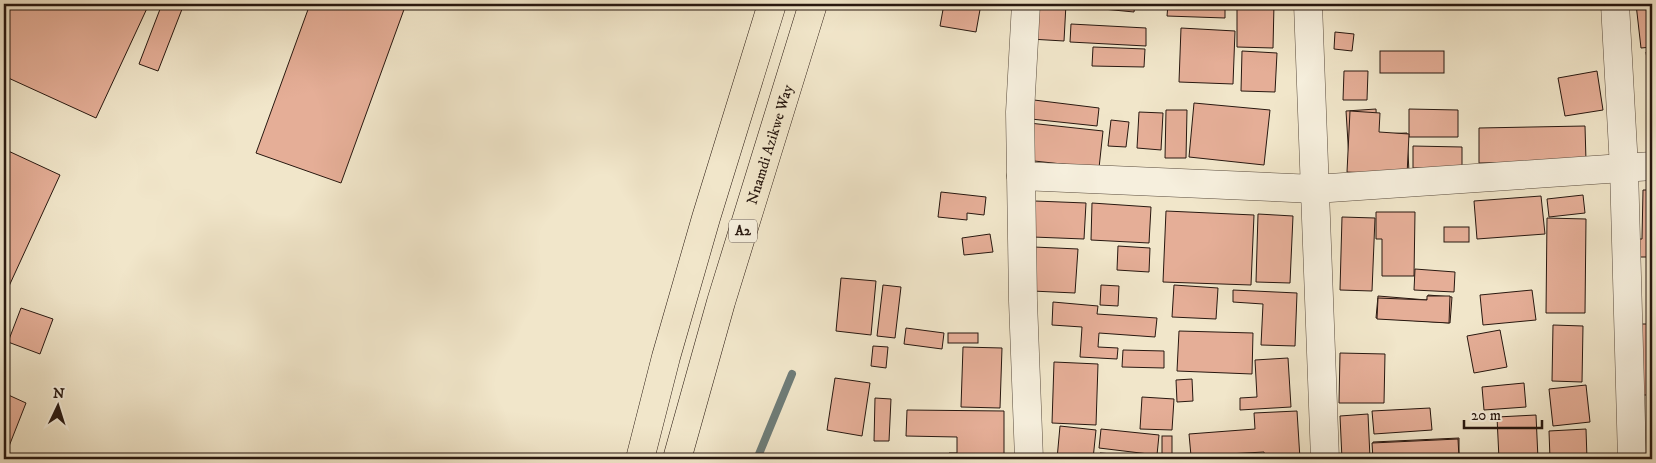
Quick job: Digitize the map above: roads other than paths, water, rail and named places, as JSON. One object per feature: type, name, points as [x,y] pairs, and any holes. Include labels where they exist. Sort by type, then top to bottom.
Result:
[{"type":"highway","points":[[640,459],[666,357],[706,218],[772,4]]},
{"type":"highway","name":"Nnamdi Azikwe Way","points":[[676,459],[721,302],[813,4]]},
{"type":"street","points":[[1026,4],[1020,112],[1022,301],[1029,459]]},
{"type":"street","points":[[1308,4],[1325,459]]},
{"type":"street","points":[[1615,4],[1624,168],[1632,459]]},
{"type":"street","points":[[1021,176],[1315,189],[1652,166]]},
{"type":"waterway","points":[[757,459],[792,374]]}]
